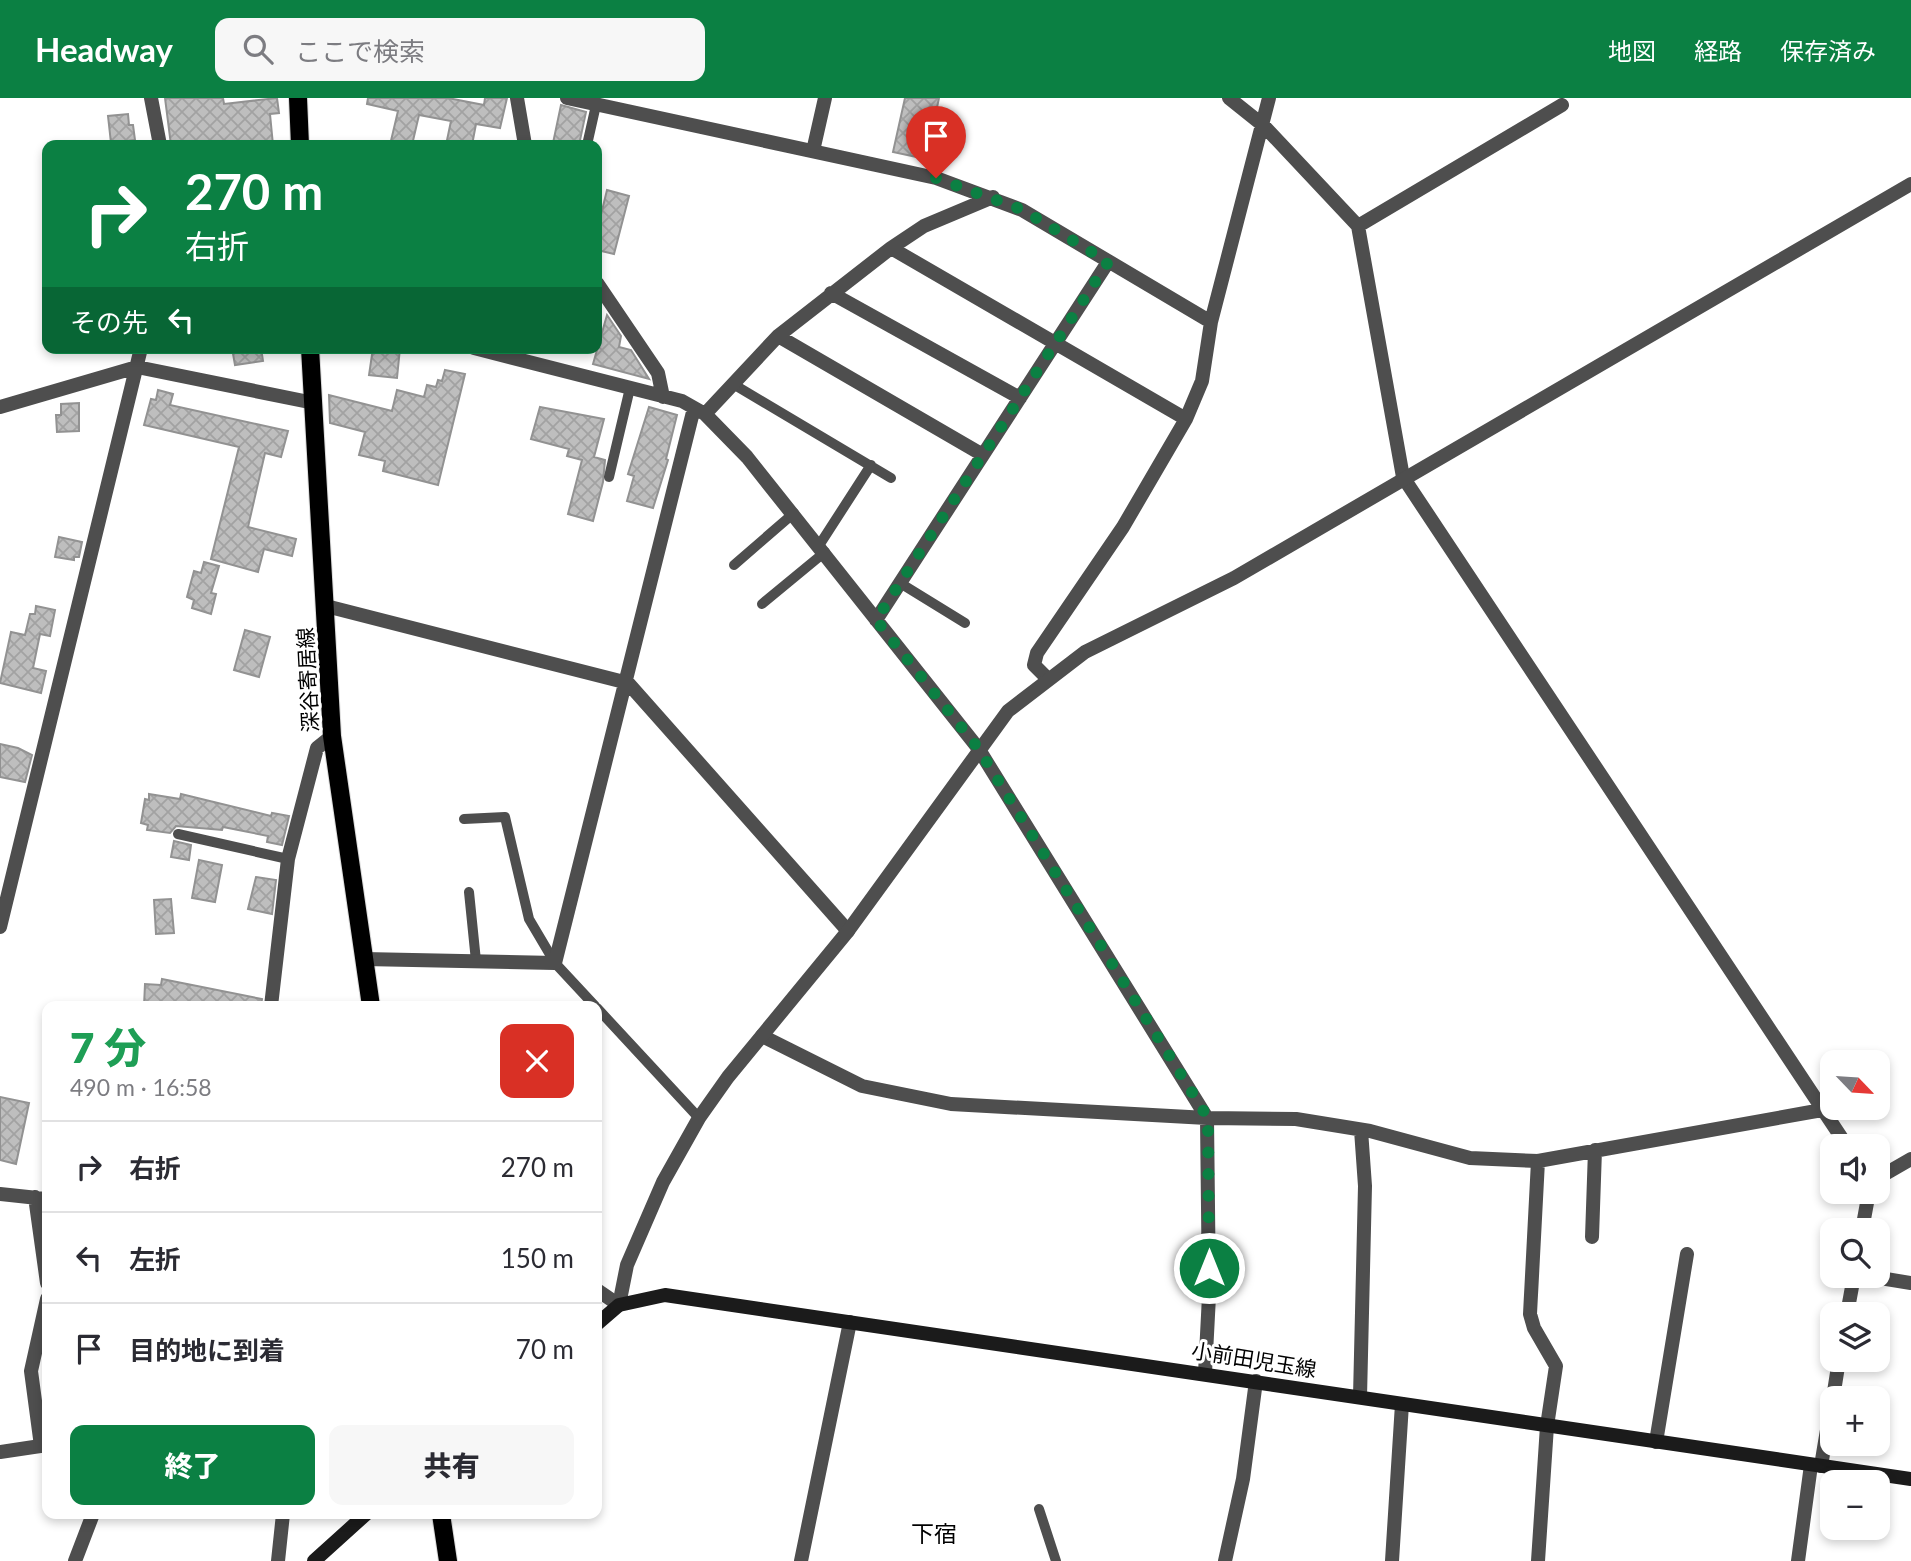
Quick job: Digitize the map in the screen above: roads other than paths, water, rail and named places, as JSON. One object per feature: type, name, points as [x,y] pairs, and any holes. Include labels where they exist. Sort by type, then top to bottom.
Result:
[{"type":"main road","points":[[298,98],[300,140]]},
{"type":"main road","name":"深谷寄居線","points":[[310,354],[332,736],[370,1001]]},
{"type":"main road","name":"小前田児玉線","points":[[602,1320],[619,1306],[665,1295],[1911,1479]]},
{"type":"main road","points":[[314,1561],[360,1519]]},
{"type":"main road","points":[[442,1519],[448,1561]]},
{"type":"street","points":[[151,98],[155,140]]},
{"type":"street","points":[[517,98],[524,140]]},
{"type":"street","points":[[567,98],[936,178],[993,197],[1023,210],[1211,322]]},
{"type":"street","points":[[813,151],[825,98]]},
{"type":"street","points":[[1230,98],[1264,126],[1358,226],[1403,477],[1820,1107]]},
{"type":"street","points":[[1047,678],[1034,665],[1037,653],[1123,527],[1186,419],[1202,381],[1211,322],[1264,126],[1269,98]]},
{"type":"street","points":[[1358,226],[1562,105]]},
{"type":"street","points":[[602,1294],[619,1306],[626,1265],[663,1182],[699,1118],[848,931],[978,748],[1008,711],[1047,678],[1085,652],[1234,578],[1403,477],[1911,184]]},
{"type":"street","points":[[364,959],[555,963],[700,411],[733,384],[778,336],[891,248],[924,226],[993,197]]},
{"type":"street","points":[[891,248],[1186,419]]},
{"type":"street","points":[[876,620],[1108,262]]},
{"type":"street","points":[[602,290],[658,373],[663,397]]},
{"type":"street","points":[[831,293],[1020,398]]},
{"type":"street","points":[[778,336],[984,455]]},
{"type":"street","points":[[0,927],[140,354]]},
{"type":"street","points":[[497,354],[663,397],[700,411],[747,457],[794,513],[978,748],[1208,1118],[1209,1296],[1205,1373]]},
{"type":"street","points":[[0,407],[137,367],[314,403]]},
{"type":"street","points":[[326,606],[628,683],[848,931]]},
{"type":"street","points":[[272,1001],[288,859],[317,747],[332,736]]},
{"type":"street","points":[[762,1036],[862,1086],[951,1104],[1208,1118],[1296,1119],[1361,1130],[1470,1158],[1538,1161],[1820,1110]]},
{"type":"street","points":[[1360,1397],[1365,1186],[1361,1130]]},
{"type":"street","points":[[1592,1237],[1595,1150]]},
{"type":"street","points":[[1890,1171],[1911,1158]]},
{"type":"street","points":[[1538,1161],[1530,1314],[1534,1328],[1556,1366],[1547,1426],[1538,1561]]},
{"type":"street","points":[[0,1194],[41,1198]]},
{"type":"street","points":[[1656,1442],[1687,1254]]},
{"type":"street","points":[[1890,1280],[1911,1283]]},
{"type":"street","points":[[42,1322],[31,1371],[42,1434]]},
{"type":"street","points":[[801,1561],[850,1322]]},
{"type":"street","points":[[1225,1561],[1243,1479],[1256,1381]]},
{"type":"street","points":[[1392,1561],[1402,1404]]},
{"type":"street","points":[[0,1452],[42,1446]]},
{"type":"street","points":[[1798,1561],[1820,1448]]},
{"type":"street","points":[[75,1561],[91,1519]]},
{"type":"street","points":[[278,1561],[282,1519]]},
{"type":"lane","points":[[588,140],[596,105]]},
{"type":"lane","points":[[733,384],[891,478]]},
{"type":"lane","points":[[608,477],[630,388]]},
{"type":"lane","points":[[762,604],[822,548],[871,466]]},
{"type":"lane","points":[[734,565],[794,513]]},
{"type":"lane","points":[[900,583],[965,623]]},
{"type":"lane","points":[[464,819],[505,817],[529,919],[555,963],[590,1001]]},
{"type":"lane","points":[[178,834],[288,859]]},
{"type":"lane","points":[[470,892],[476,961]]},
{"type":"lane","points":[[602,1013],[699,1118]]},
{"type":"lane","points":[[1039,1509],[1056,1561]]},
{"type":"district","name":"下宿","points":[[934,1533]]}]
